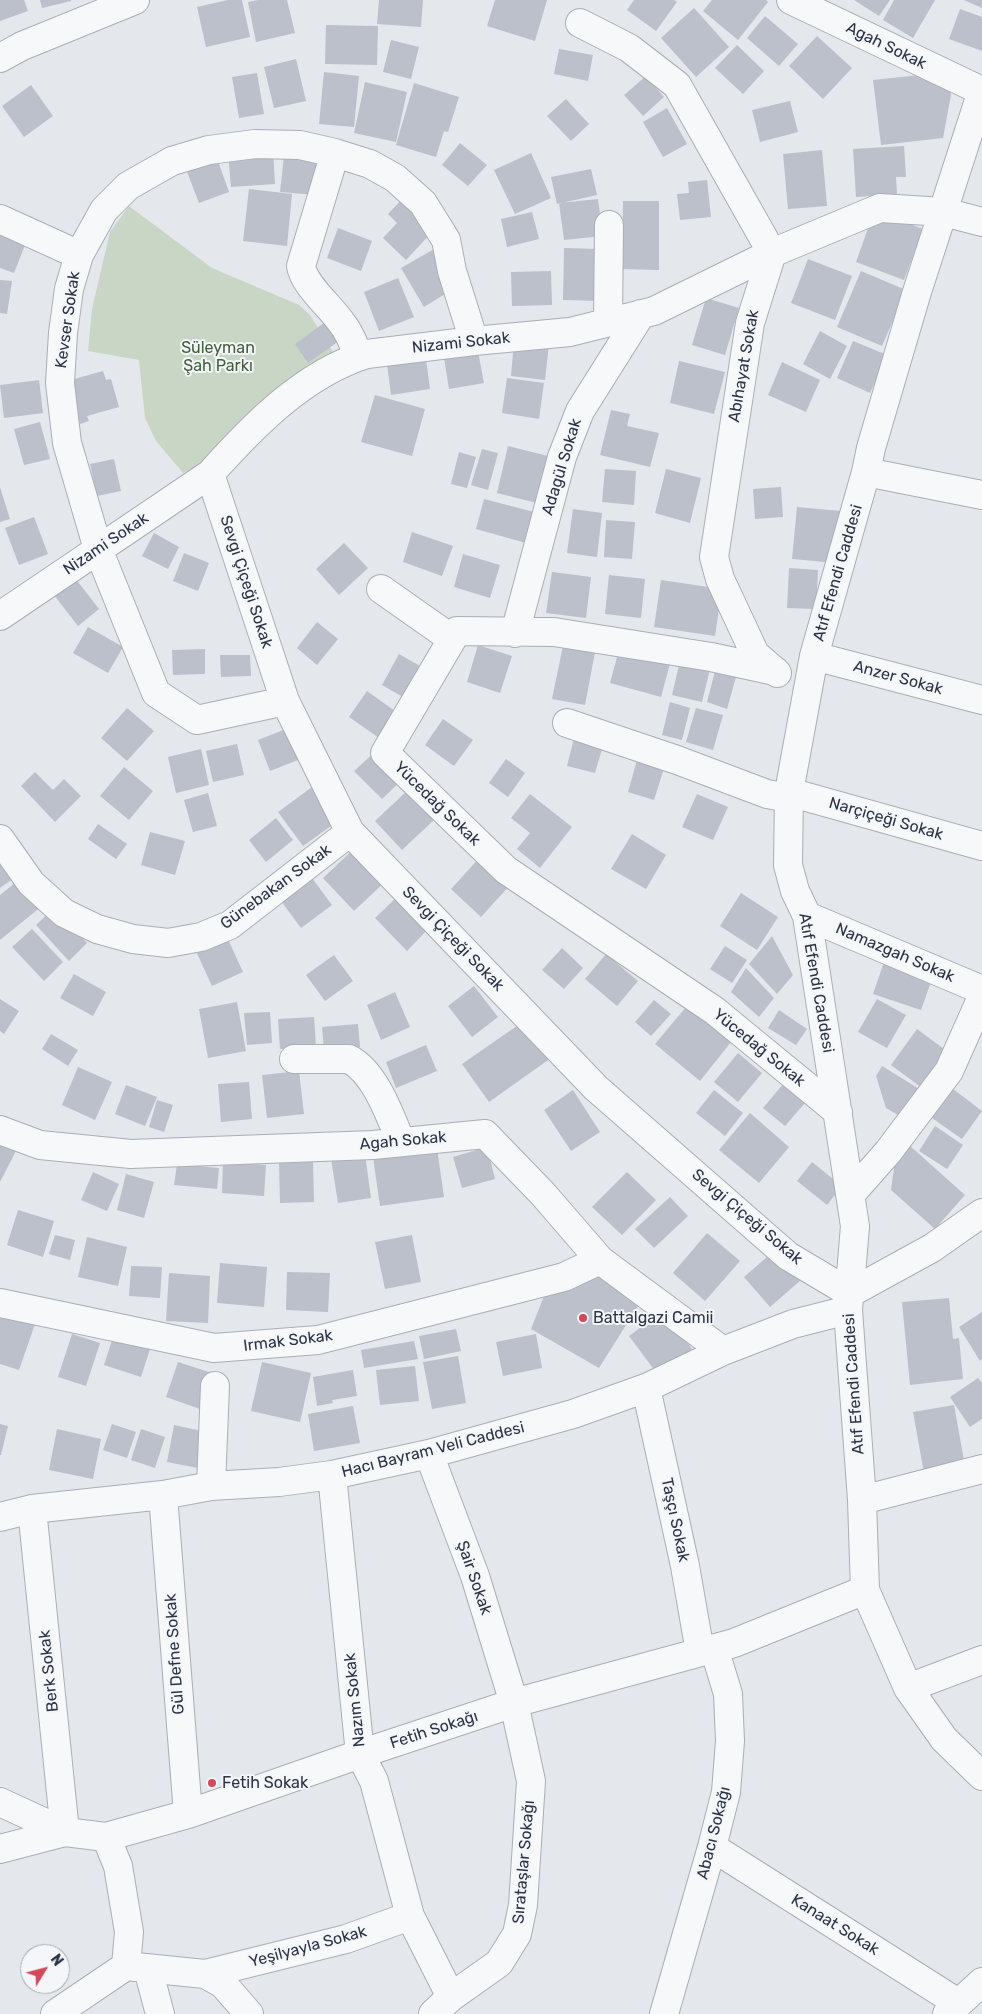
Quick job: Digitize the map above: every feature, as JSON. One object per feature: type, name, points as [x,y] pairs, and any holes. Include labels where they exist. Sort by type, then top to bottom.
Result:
[{"type":"street","points":[[1,56],[136,0]]},
{"type":"street","name":"Agah Sokak","points":[[791,0],[982,91]]},
{"type":"street","points":[[580,23],[629,48],[677,85],[772,253]]},
{"type":"street","name":"Atıf Efendi Caddesi","points":[[982,91],[913,305],[871,448],[866,472],[814,656],[789,795],[788,866],[795,891],[807,916],[855,1226],[848,1301],[862,1500],[865,1590],[908,1688],[944,1739],[982,1776]]},
{"type":"street","name":"Kevser Sokak","points":[[286,701],[197,720],[156,693],[98,549],[67,443],[60,383],[63,333],[69,289],[79,255],[104,210],[128,186],[172,161],[209,150],[255,144],[300,144],[370,164],[387,174],[423,203],[446,240],[452,271],[474,341]]},
{"type":"street","points":[[335,153],[301,266],[302,275],[324,300],[350,335],[358,357]]},
{"type":"street","name":"Nizami Sokak","points":[[0,616],[210,474],[232,449],[276,408],[309,382],[351,359],[367,354],[570,332],[654,311],[772,253],[880,208],[944,212],[982,222]]},
{"type":"street","points":[[0,219],[79,255]]},
{"type":"street","points":[[608,322],[610,225]]},
{"type":"street","name":"Abıhayat Sokak","points":[[772,253],[750,323],[714,557],[720,579],[755,654],[774,672],[806,695]]},
{"type":"street","name":"Adagül Sokak","points":[[515,633],[562,457],[580,411],[641,314]]},
{"type":"street","points":[[866,472],[982,495]]},
{"type":"street","name":"Sevgi Çiçeği Sokak","points":[[210,474],[286,701],[350,832],[596,1088],[788,1256],[848,1301]]},
{"type":"street","points":[[381,589],[452,639],[457,631],[554,632],[711,657],[774,672]]},
{"type":"street","name":"Yücedağ Sokak","points":[[452,639],[385,753],[506,870],[715,1011],[838,1112]]},
{"type":"street","name":"Anzer Sokak","points":[[814,656],[982,700]]},
{"type":"street","name":"Narçiçeği Sokak","points":[[567,723],[678,760],[768,794],[789,795],[982,846]]},
{"type":"street","name":"Günebakan Sokak","points":[[0,839],[31,883],[64,913],[97,929],[133,939],[168,943],[201,937],[230,925],[350,832]]},
{"type":"street","name":"Namazgah Sokak","points":[[807,916],[982,990]]},
{"type":"street","points":[[850,1195],[888,1152],[950,1071],[982,997]]},
{"type":"street","points":[[294,1059],[349,1058],[357,1062],[367,1073],[387,1110],[401,1142]]},
{"type":"street","name":"Agah Sokak","points":[[0,1130],[40,1145],[131,1154],[401,1142],[486,1134],[543,1194],[600,1260],[724,1350]]},
{"type":"street","name":"Hacı Bayram Veli Caddesi","points":[[0,1517],[32,1509],[163,1495],[211,1486],[279,1482],[332,1475],[429,1454],[573,1414],[646,1388],[724,1350],[848,1301],[932,1248],[982,1213]]},
{"type":"street","name":"Irmak Sokak","points":[[0,1303],[214,1348],[318,1340],[564,1277],[600,1260]]},
{"type":"street","points":[[211,1486],[215,1386]]},
{"type":"street","name":"Taşçı Sokak","points":[[646,1388],[685,1566],[707,1650]]},
{"type":"street","name":"Şair Sokak","points":[[429,1454],[475,1576],[514,1703]]},
{"type":"street","points":[[862,1500],[982,1469]]},
{"type":"street","name":"Nazım Sokak","points":[[332,1475],[360,1754],[374,1781],[410,1916],[442,2005]]},
{"type":"street","name":"Gül Defne Sokak","points":[[163,1495],[188,1814]]},
{"type":"street","name":"Berk Sokak","points":[[32,1509],[65,1832]]},
{"type":"street","name":"Fetih Sokağı","points":[[0,1849],[65,1832],[106,1837],[188,1814],[514,1703],[734,1643],[865,1590]]},
{"type":"street","name":"Abacı Sokağı","points":[[664,2014],[726,1792],[730,1741],[728,1694],[707,1650]]},
{"type":"street","points":[[908,1688],[982,1660]]},
{"type":"street","name":"Sırataşlar Sokağı","points":[[442,2005],[499,1963],[517,1934],[523,1905],[531,1781],[514,1703]]},
{"type":"street","points":[[0,1802],[65,1832]]},
{"type":"street","points":[[106,1837],[118,1866],[137,1968],[160,2014]]},
{"type":"street","name":"Kanaat Sokak","points":[[712,1847],[952,2008]]},
{"type":"street","name":"Yeşilyayla Sokak","points":[[205,1974],[346,1939],[410,1916]]},
{"type":"street","points":[[55,2014],[137,1968],[205,1974],[223,1984],[249,2014]]},
{"type":"street","points":[[952,2008],[982,1982]]},
{"type":"green space","name":"Süleyman Şah Parkı","points":[[129,206],[212,268],[299,305],[310,315],[338,360],[206,462],[183,473],[156,441],[145,418],[139,360],[88,351],[92,309],[110,232]]},
{"type":"building","points":[[0,0],[24,0],[28,11],[0,21]]},
{"type":"building","points":[[40,0],[71,0],[71,1],[42,8]]},
{"type":"building","points":[[228,0],[242,0],[250,37],[206,47],[197,7]]},
{"type":"building","points":[[287,0],[295,33],[256,42],[248,2]]},
{"type":"building","points":[[379,0],[423,0],[421,27],[377,24]]},
{"type":"building","points":[[495,0],[547,0],[535,41],[487,26]]},
{"type":"building","points":[[634,0],[674,0],[677,2],[656,31],[627,10]]},
{"type":"building","points":[[712,0],[766,0],[768,2],[738,40],[703,11]]},
{"type":"building","points":[[854,0],[890,0],[879,16]]},
{"type":"building","points":[[894,0],[935,0],[913,38],[883,20]]},
{"type":"building","points":[[964,0],[982,0],[982,8]]},
{"type":"building","points":[[694,8],[729,47],[696,77],[661,38]]},
{"type":"building","points":[[960,9],[982,17],[982,51],[949,39]]},
{"type":"building","points":[[765,16],[798,44],[779,66],[747,38]]},
{"type":"building","points":[[326,25],[378,26],[377,65],[325,64]]},
{"type":"building","points":[[817,36],[852,68],[823,99],[789,66]]},
{"type":"building","points":[[391,40],[419,47],[411,79],[383,72]]},
{"type":"building","points":[[737,45],[764,71],[743,94],[715,68]]},
{"type":"building","points":[[559,49],[593,55],[588,81],[554,74]]},
{"type":"building","points":[[296,59],[306,101],[274,108],[264,67]]},
{"type":"building","points":[[324,72],[359,76],[354,127],[319,124]]},
{"type":"building","points":[[257,73],[264,114],[239,118],[232,77]]},
{"type":"building","points":[[929,74],[948,84],[951,95],[943,138],[881,145],[873,80]]},
{"type":"building","points":[[646,76],[664,97],[643,116],[624,95]]},
{"type":"building","points":[[365,82],[407,92],[396,142],[354,133]]},
{"type":"building","points":[[414,83],[459,97],[448,132],[444,131],[436,157],[396,145]]},
{"type":"building","points":[[31,85],[53,116],[24,137],[2,106]]},
{"type":"building","points":[[566,99],[589,124],[571,141],[547,116]]},
{"type":"building","points":[[790,101],[798,132],[760,142],[752,110]]},
{"type":"building","points":[[667,108],[687,144],[663,157],[643,122]]},
{"type":"building","points":[[460,143],[487,165],[468,186],[442,165]]},
{"type":"building","points":[[904,146],[906,177],[896,177],[897,194],[856,197],[853,149]]},
{"type":"building","points":[[285,147],[321,151],[317,195],[280,192]]},
{"type":"building","points":[[273,149],[275,184],[231,187],[228,152]]},
{"type":"building","points":[[822,150],[827,206],[788,209],[783,154]]},
{"type":"building","points":[[215,153],[229,192],[199,203],[184,164]]},
{"type":"building","points":[[531,153],[551,198],[515,214],[494,170]]},
{"type":"building","points":[[591,169],[597,195],[557,204],[551,177]]},
{"type":"building","points":[[707,180],[711,217],[680,220],[677,194],[689,193],[688,182]]},
{"type":"building","points":[[249,189],[292,194],[287,246],[243,241]]},
{"type":"building","points":[[403,198],[436,228],[406,260],[383,238],[397,223],[388,214]]},
{"type":"building","points":[[598,199],[603,236],[564,240],[559,203]]},
{"type":"building","points":[[623,201],[659,201],[659,270],[622,269]]},
{"type":"building","points":[[532,212],[539,239],[507,247],[501,219]]},
{"type":"building","points":[[891,217],[923,229],[904,280],[856,262],[871,220]]},
{"type":"building","points":[[338,228],[372,241],[361,271],[327,258]]},
{"type":"building","points":[[0,230],[27,240],[14,273],[0,268]]},
{"type":"building","points":[[436,248],[453,289],[424,307],[401,268]]},
{"type":"building","points":[[564,248],[599,249],[598,301],[563,300]]},
{"type":"building","points":[[808,259],[852,276],[835,320],[791,303]]},
{"type":"building","points":[[551,271],[552,305],[512,306],[511,272]]},
{"type":"building","points":[[861,271],[906,290],[882,346],[837,327]]},
{"type":"building","points":[[398,278],[414,317],[379,331],[364,292]]},
{"type":"building","points":[[0,280],[12,281],[7,314],[0,313]]},
{"type":"building","points":[[706,298],[739,308],[725,355],[692,345]]},
{"type":"building","points":[[325,322],[339,341],[308,363],[295,344]]},
{"type":"building","points":[[820,331],[847,346],[830,379],[803,364]]},
{"type":"building","points":[[514,341],[549,344],[545,380],[511,376]]},
{"type":"building","points":[[853,341],[887,355],[870,393],[837,378]]},
{"type":"building","points":[[477,346],[484,383],[449,389],[443,352]]},
{"type":"building","points":[[426,359],[430,389],[391,395],[387,364]]},
{"type":"building","points":[[679,361],[725,372],[714,414],[670,403]]},
{"type":"building","points":[[782,362],[820,380],[806,412],[768,395]]},
{"type":"building","points":[[103,371],[106,380],[111,379],[119,407],[87,416],[89,421],[80,424],[67,381]]},
{"type":"building","points":[[507,378],[544,383],[539,419],[502,413]]},
{"type":"building","points":[[39,380],[43,413],[4,418],[0,385]]},
{"type":"building","points":[[375,395],[425,409],[412,456],[361,442]]},
{"type":"building","points":[[611,410],[630,414],[627,426],[659,433],[650,467],[600,455]]},
{"type":"building","points":[[40,422],[50,459],[24,465],[14,429]]},
{"type":"building","points":[[508,446],[548,456],[537,503],[497,493]]},
{"type":"building","points":[[482,449],[498,453],[488,490],[471,485]]},
{"type":"building","points":[[459,452],[476,457],[467,488],[451,484]]},
{"type":"building","points":[[114,459],[121,491],[97,496],[90,464]]},
{"type":"building","points":[[605,469],[636,471],[634,505],[602,502]]},
{"type":"building","points":[[666,469],[701,478],[690,523],[655,513]]},
{"type":"building","points":[[0,487],[10,519],[0,522]]},
{"type":"building","points":[[781,487],[783,517],[755,519],[753,489]]},
{"type":"building","points":[[484,499],[534,512],[526,543],[476,529]]},
{"type":"building","points":[[797,507],[841,511],[836,563],[792,559]]},
{"type":"building","points":[[573,509],[602,513],[597,557],[567,553]]},
{"type":"building","points":[[34,517],[48,554],[19,565],[5,528]]},
{"type":"building","points":[[606,520],[635,522],[632,559],[604,557]]},
{"type":"building","points":[[412,532],[453,546],[442,576],[403,562]]},
{"type":"building","points":[[154,533],[179,547],[168,569],[142,556]]},
{"type":"building","points":[[344,543],[368,568],[339,595],[316,569]]},
{"type":"building","points":[[184,553],[209,563],[198,591],[173,581]]},
{"type":"building","points":[[463,554],[500,565],[490,598],[454,587]]},
{"type":"building","points":[[789,568],[818,570],[816,609],[787,608]]},
{"type":"building","points":[[552,572],[591,577],[586,618],[546,613]]},
{"type":"building","points":[[609,575],[645,579],[641,618],[605,614]]},
{"type":"building","points":[[75,578],[99,609],[78,626],[54,595]]},
{"type":"building","points":[[661,580],[722,589],[715,636],[654,627]]},
{"type":"building","points":[[317,622],[338,639],[317,665],[297,648]]},
{"type":"building","points":[[88,627],[123,647],[108,673],[73,653]]},
{"type":"building","points":[[565,636],[597,642],[585,705],[552,699]]},
{"type":"building","points":[[478,645],[512,656],[500,693],[467,682]]},
{"type":"building","points":[[620,646],[671,660],[661,697],[610,683]]},
{"type":"building","points":[[205,649],[205,674],[173,675],[172,650]]},
{"type":"building","points":[[399,654],[427,670],[410,701],[382,685]]},
{"type":"building","points":[[220,655],[250,655],[251,676],[221,677]]},
{"type":"building","points":[[681,657],[711,665],[702,702],[672,695]]},
{"type":"building","points":[[715,671],[736,677],[727,709],[707,702]]},
{"type":"building","points":[[367,691],[399,714],[382,740],[349,717]]},
{"type":"building","points":[[670,702],[690,708],[682,740],[662,735]]},
{"type":"building","points":[[127,708],[154,731],[127,761],[101,738]]},
{"type":"building","points":[[696,708],[723,715],[713,750],[686,742]]},
{"type":"building","points":[[443,719],[473,740],[454,766],[425,745]]},
{"type":"building","points":[[291,727],[303,758],[270,771],[258,740]]},
{"type":"building","points":[[576,730],[605,739],[595,773],[567,766]]},
{"type":"building","points":[[237,744],[244,775],[213,782],[206,751]]},
{"type":"building","points":[[201,749],[209,785],[176,793],[168,757]]},
{"type":"building","points":[[377,750],[404,778],[382,799],[354,771]]},
{"type":"building","points":[[639,753],[666,762],[654,800],[628,792]]},
{"type":"building","points":[[506,759],[525,773],[508,797],[489,783]]},
{"type":"building","points":[[124,767],[153,791],[129,820],[100,796]]},
{"type":"building","points":[[35,772],[53,790],[64,779],[81,796],[55,822],[21,786]]},
{"type":"building","points":[[312,787],[338,821],[303,846],[278,812]]},
{"type":"building","points":[[408,790],[435,819],[402,850],[375,821]]},
{"type":"building","points":[[208,793],[217,826],[193,832],[184,800]]},
{"type":"building","points":[[530,794],[572,827],[540,868],[517,849],[530,833],[511,818]]},
{"type":"building","points":[[697,794],[728,807],[713,840],[682,827]]},
{"type":"building","points":[[276,818],[293,840],[266,862],[249,840]]},
{"type":"building","points":[[98,824],[127,844],[116,859],[88,839]]},
{"type":"building","points":[[150,832],[185,841],[175,875],[141,865]]},
{"type":"building","points":[[632,834],[666,855],[646,889],[611,869]]},
{"type":"building","points":[[0,845],[21,873],[0,888]]},
{"type":"building","points":[[357,846],[388,879],[354,911],[323,878]]},
{"type":"building","points":[[482,855],[512,883],[481,917],[451,889]]},
{"type":"building","points":[[312,878],[332,905],[301,928],[281,901]]},
{"type":"building","points":[[20,879],[42,906],[0,940],[0,895]]},
{"type":"building","points":[[741,893],[778,917],[757,950],[720,926]]},
{"type":"building","points":[[400,894],[431,926],[407,951],[375,918]]},
{"type":"building","points":[[54,908],[87,943],[69,961],[36,925]]},
{"type":"building","points":[[32,929],[63,962],[44,981],[12,947]]},
{"type":"building","points":[[226,935],[243,972],[212,986],[195,949]]},
{"type":"building","points":[[772,936],[793,975],[777,994],[749,964]]},
{"type":"building","points":[[725,946],[747,960],[732,983],[710,969]]},
{"type":"building","points":[[562,948],[583,968],[564,989],[542,970]]},
{"type":"building","points":[[606,954],[638,981],[617,1006],[585,979]]},
{"type":"building","points":[[334,955],[353,981],[325,1001],[306,975]]},
{"type":"building","points":[[884,962],[932,979],[921,1010],[873,994]]},
{"type":"building","points":[[746,968],[774,998],[759,1017],[731,992]]},
{"type":"building","points":[[74,974],[106,992],[93,1016],[60,998]]},
{"type":"building","points":[[474,986],[498,1017],[472,1037],[448,1006]]},
{"type":"building","points":[[395,992],[410,1027],[381,1040],[367,1005]]},
{"type":"building","points":[[0,999],[19,1011],[4,1034],[0,1031]]},
{"type":"building","points":[[877,999],[906,1015],[887,1048],[858,1032]]},
{"type":"building","points":[[654,1000],[671,1014],[651,1036],[635,1022]]},
{"type":"building","points":[[691,1001],[735,1037],[700,1081],[655,1044]]},
{"type":"building","points":[[237,1002],[246,1051],[208,1058],[199,1009]]},
{"type":"building","points":[[779,1010],[807,1029],[796,1045],[768,1028]]},
{"type":"building","points":[[270,1012],[272,1043],[247,1045],[244,1013]]},
{"type":"building","points":[[314,1017],[316,1047],[280,1049],[278,1019]]},
{"type":"building","points":[[524,1021],[551,1058],[489,1102],[462,1064]]},
{"type":"building","points":[[358,1024],[360,1047],[324,1050],[322,1027]]},
{"type":"building","points":[[917,1029],[948,1052],[922,1088],[891,1065]]},
{"type":"building","points":[[51,1034],[78,1050],[68,1066],[42,1049]]},
{"type":"building","points":[[426,1045],[437,1071],[396,1088],[386,1062]]},
{"type":"building","points":[[738,1053],[762,1073],[738,1102],[714,1082]]},
{"type":"building","points":[[882,1066],[921,1090],[903,1118],[886,1108],[876,1076]]},
{"type":"building","points":[[78,1067],[112,1082],[95,1120],[62,1105]]},
{"type":"building","points":[[299,1071],[304,1114],[267,1118],[262,1075]]},
{"type":"building","points":[[789,1077],[811,1096],[785,1126],[763,1108]]},
{"type":"building","points":[[249,1082],[252,1119],[221,1122],[218,1084]]},
{"type":"building","points":[[126,1085],[157,1097],[145,1126],[115,1114]]},
{"type":"building","points":[[953,1089],[982,1111],[962,1139],[932,1118]]},
{"type":"building","points":[[573,1090],[600,1132],[571,1151],[544,1110]]},
{"type":"building","points":[[714,1090],[743,1113],[725,1136],[696,1113]]},
{"type":"building","points":[[157,1100],[173,1105],[164,1132],[149,1127]]},
{"type":"building","points":[[750,1113],[789,1147],[759,1183],[719,1150]]},
{"type":"building","points":[[935,1126],[963,1145],[947,1169],[919,1151]]},
{"type":"building","points":[[0,1140],[17,1149],[0,1182]]},
{"type":"building","points":[[909,1145],[965,1195],[935,1229],[891,1190],[895,1160]]},
{"type":"building","points":[[487,1147],[495,1179],[462,1188],[453,1157]]},
{"type":"building","points":[[437,1148],[444,1197],[380,1206],[373,1157]]},
{"type":"building","points":[[365,1154],[371,1198],[338,1203],[331,1159]]},
{"type":"building","points":[[223,1162],[266,1165],[264,1196],[222,1193]]},
{"type":"building","points":[[313,1162],[314,1202],[280,1203],[279,1163]]},
{"type":"building","points":[[812,1162],[842,1186],[827,1205],[797,1181]]},
{"type":"building","points":[[177,1164],[219,1168],[217,1189],[174,1185]]},
{"type":"building","points":[[93,1172],[119,1184],[107,1211],[81,1200]]},
{"type":"building","points":[[627,1172],[656,1200],[622,1235],[592,1207]]},
{"type":"building","points":[[126,1174],[154,1182],[144,1218],[117,1210]]},
{"type":"building","points":[[670,1197],[688,1216],[654,1248],[635,1229]]},
{"type":"building","points":[[18,1210],[54,1221],[43,1257],[7,1245]]},
{"type":"building","points":[[707,1233],[740,1261],[705,1301],[673,1273]]},
{"type":"building","points":[[55,1235],[75,1240],[70,1260],[49,1254]]},
{"type":"building","points":[[412,1235],[421,1282],[385,1289],[375,1242]]},
{"type":"building","points":[[87,1237],[127,1247],[118,1286],[78,1277]]},
{"type":"building","points":[[775,1250],[801,1280],[770,1307],[744,1277]]},
{"type":"building","points":[[220,1263],[267,1267],[264,1307],[217,1303]]},
{"type":"building","points":[[131,1266],[162,1267],[160,1298],[129,1296]]},
{"type":"building","points":[[287,1272],[330,1273],[328,1312],[286,1310]]},
{"type":"building","points":[[169,1273],[210,1276],[208,1323],[166,1321]]},
{"type":"building","name":"Battalgazi Camii","points":[[597,1275],[638,1306],[599,1368],[531,1329],[546,1291]]},
{"type":"building","points":[[949,1298],[953,1339],[959,1338],[963,1379],[910,1385],[902,1302]]},
{"type":"building","points":[[664,1310],[692,1349],[658,1375],[629,1336]]},
{"type":"building","points":[[982,1312],[982,1359],[980,1361],[959,1327]]},
{"type":"building","points":[[0,1313],[35,1324],[19,1370],[0,1364]]},
{"type":"building","points":[[456,1329],[461,1351],[424,1359],[419,1336]]},
{"type":"building","points":[[72,1334],[100,1343],[86,1386],[58,1377]]},
{"type":"building","points":[[536,1334],[542,1368],[503,1376],[496,1342]]},
{"type":"building","points":[[113,1337],[150,1349],[141,1377],[104,1365]]},
{"type":"building","points":[[414,1341],[418,1359],[364,1368],[361,1350]]},
{"type":"building","points":[[458,1356],[466,1403],[432,1409],[423,1362]]},
{"type":"building","points":[[178,1362],[212,1373],[200,1409],[166,1397]]},
{"type":"building","points":[[262,1362],[311,1373],[300,1422],[251,1411]]},
{"type":"building","points":[[415,1366],[419,1401],[380,1405],[376,1370]]},
{"type":"building","points":[[353,1370],[357,1396],[332,1400],[333,1403],[317,1406],[313,1377]]},
{"type":"building","points":[[978,1378],[982,1383],[982,1419],[970,1427],[950,1397]]},
{"type":"building","points":[[954,1405],[965,1466],[924,1473],[913,1412]]},
{"type":"building","points":[[353,1406],[360,1443],[314,1451],[308,1414]]},
{"type":"building","points":[[0,1424],[8,1426],[1,1455],[0,1455]]},
{"type":"building","points":[[112,1424],[136,1432],[127,1458],[103,1450]]},
{"type":"building","points":[[174,1425],[211,1433],[203,1469],[167,1462]]},
{"type":"building","points":[[57,1429],[101,1439],[93,1479],[49,1470]]},
{"type":"building","points":[[141,1429],[165,1437],[155,1468],[131,1460]]},
{"type":"place","name":"Battalgazi Camii","points":[[583,1318]]},
{"type":"place","name":"Fetih Sokak","points":[[212,1783]]}]
